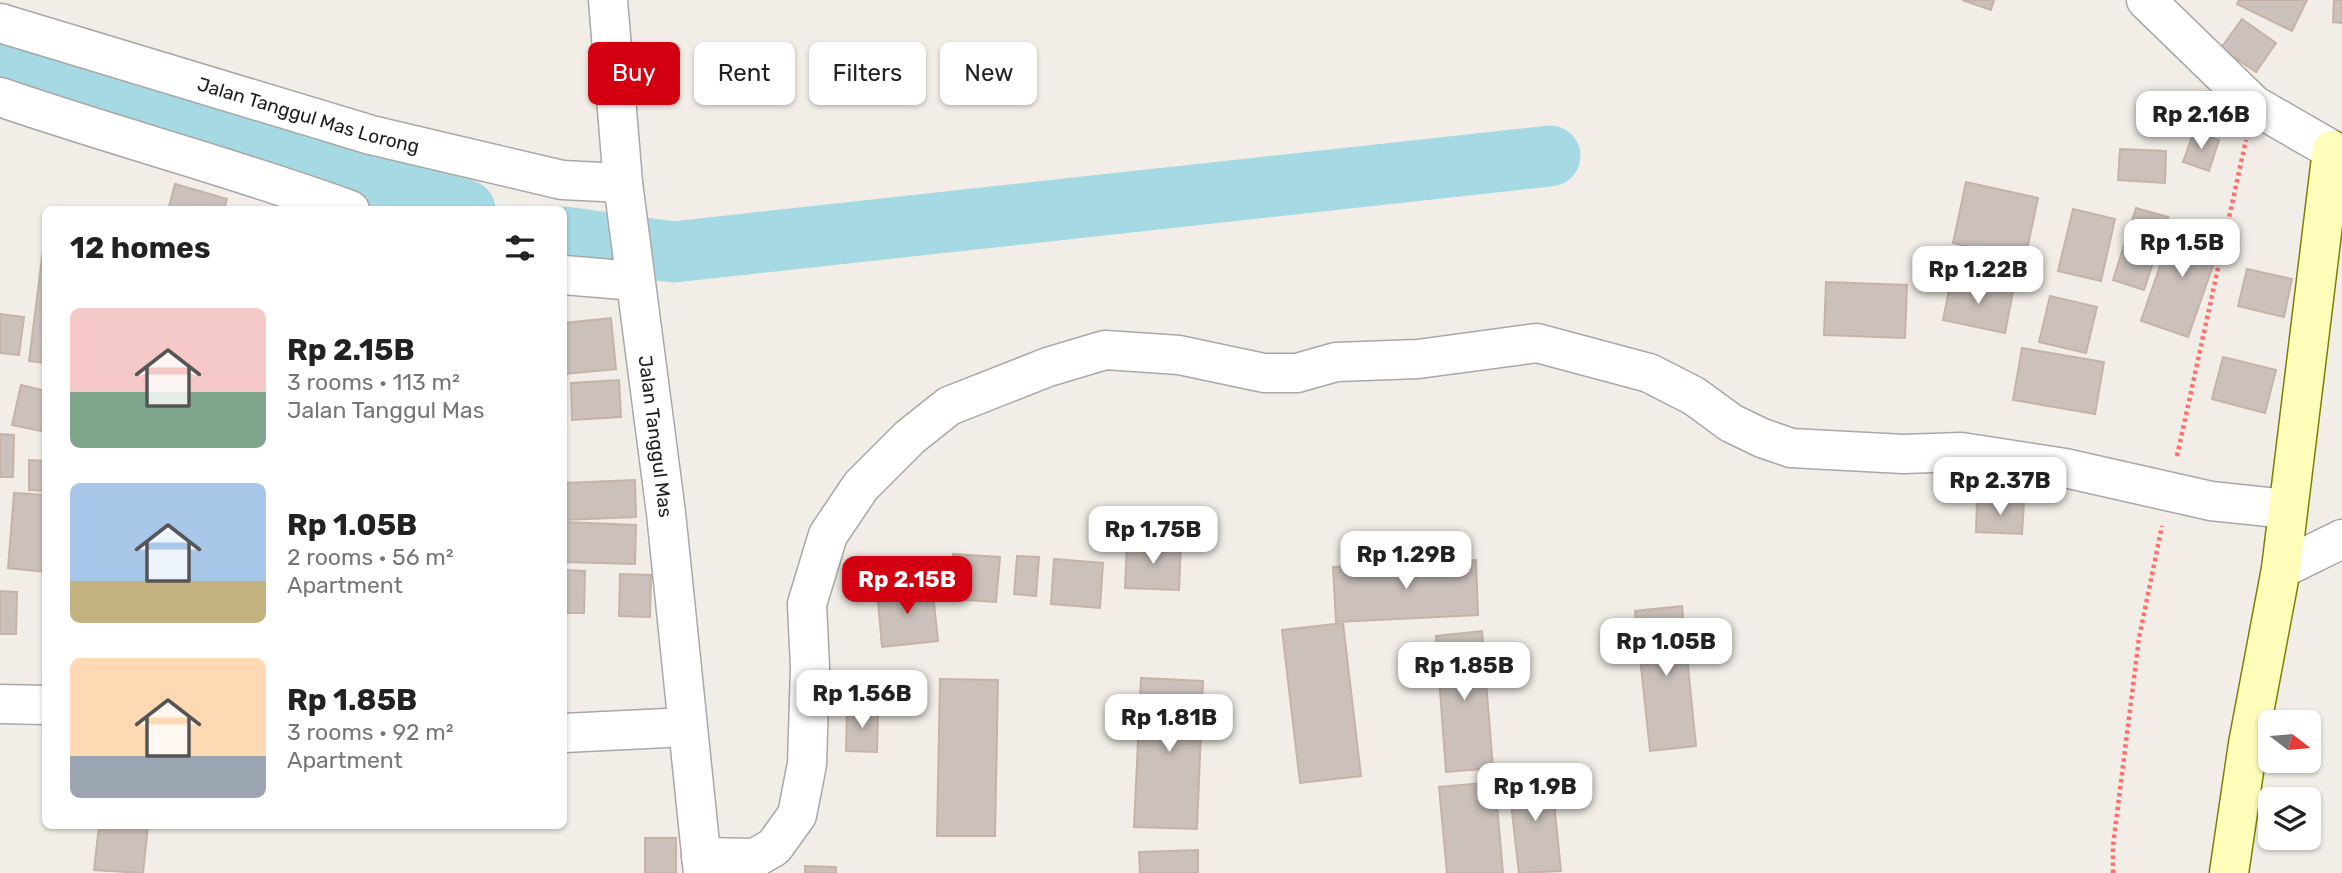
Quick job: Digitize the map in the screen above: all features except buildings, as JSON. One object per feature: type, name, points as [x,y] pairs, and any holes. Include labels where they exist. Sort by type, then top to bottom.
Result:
[{"type":"street","name":"Jalan Tanggul Mas","points":[[608,0],[623,183],[666,513],[702,865]]},
{"type":"street","points":[[2146,0],[2254,105],[2337,153],[2281,569],[2248,744],[2229,873]]},
{"type":"street","name":"Jalan Tanggul Mas Lorong","points":[[0,23],[371,135],[562,180],[623,183]]},
{"type":"street","points":[[0,97],[339,206]]},
{"type":"street","points":[[567,275],[635,281]]},
{"type":"street","points":[[702,865],[755,858],[774,847],[797,815],[807,764],[810,668],[807,604],[828,535],[861,486],[910,436],[949,406],[1048,367],[1105,350],[1179,355],[1264,373],[1297,373],[1336,362],[1418,359],[1536,343],[1649,373],[1694,396],[1731,423],[1762,439],[1791,448],[1903,454],[1961,452],[2065,468],[2211,500],[2288,509]]},
{"type":"street","points":[[2281,569],[2342,539]]},
{"type":"street","points":[[0,704],[42,705]]},
{"type":"street","points":[[567,733],[687,727]]},
{"type":"waterway","points":[[0,69],[452,206]]},
{"type":"waterway","points":[[567,237],[673,252],[1550,156]]}]
